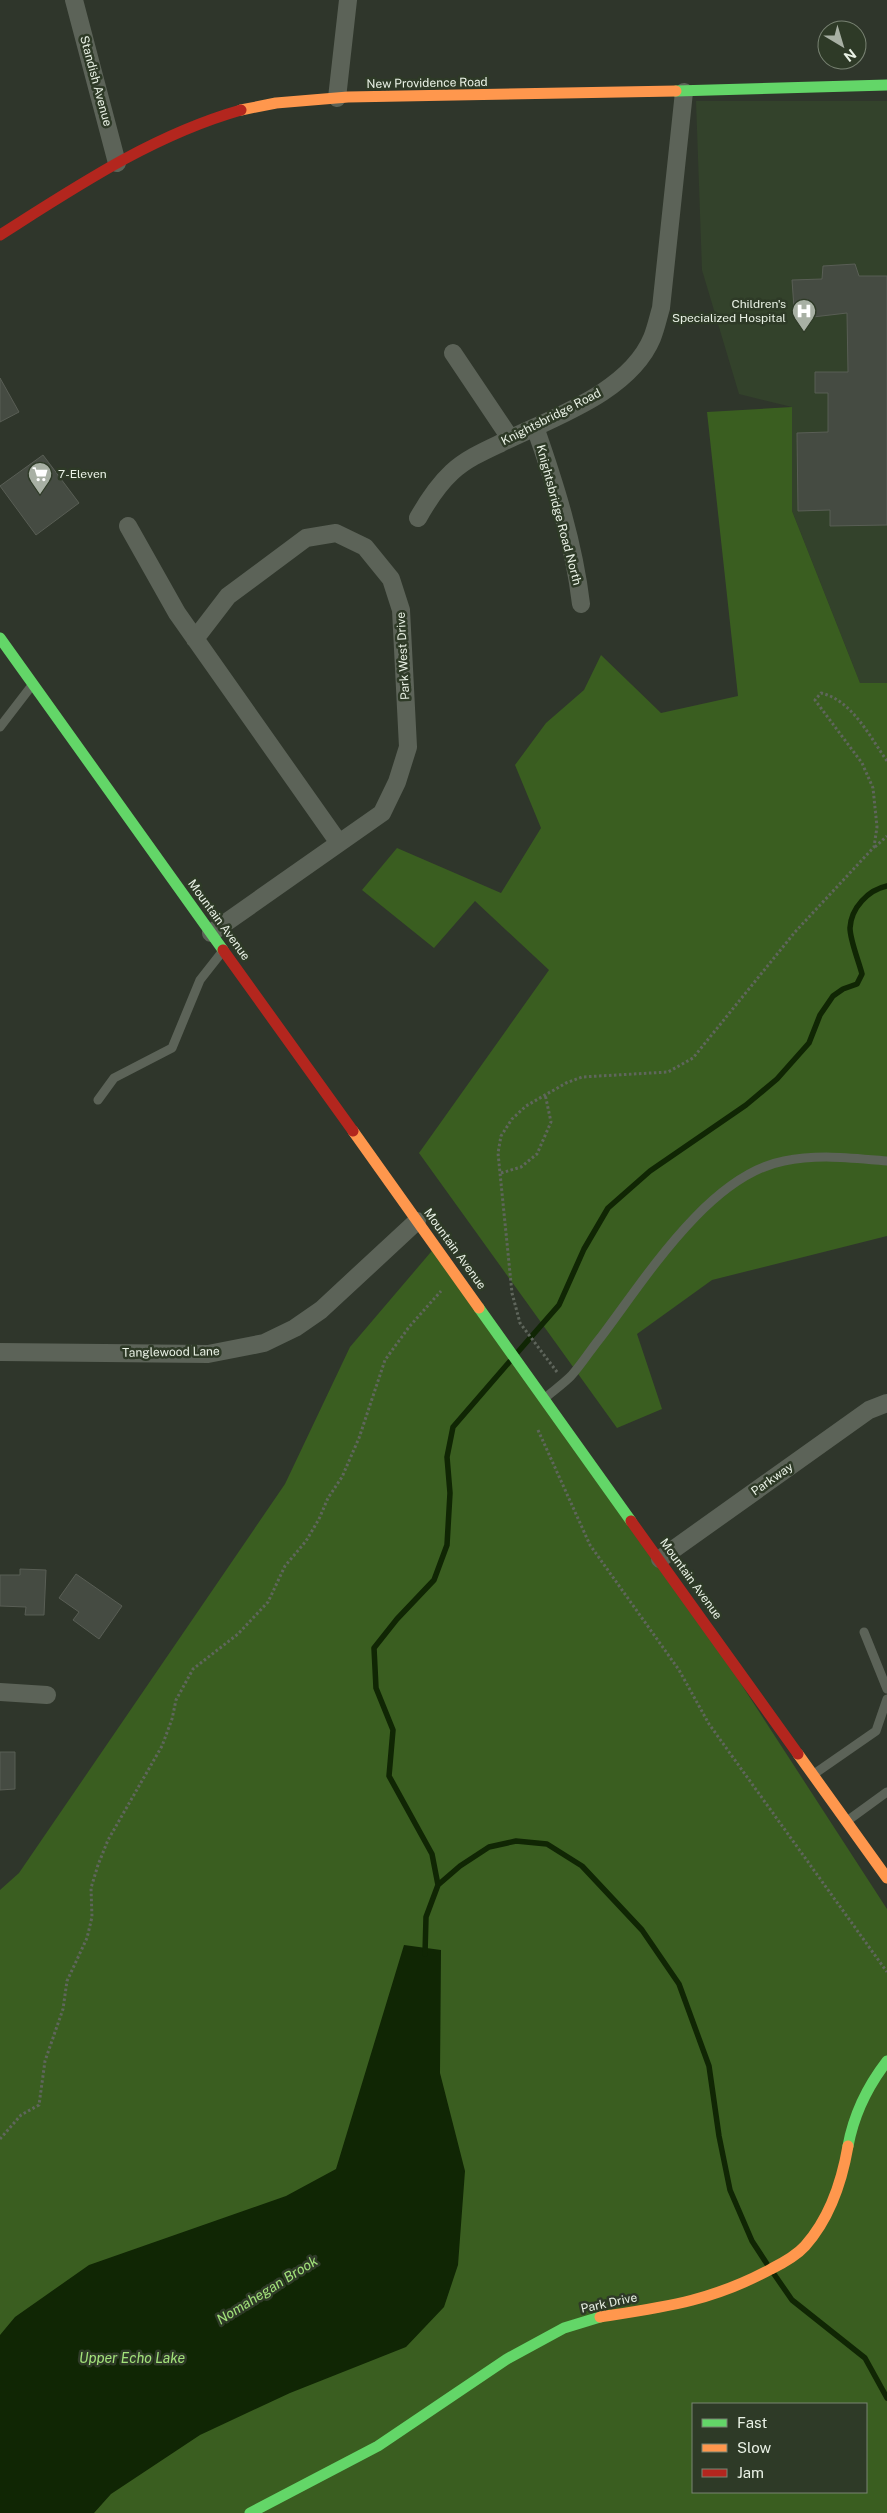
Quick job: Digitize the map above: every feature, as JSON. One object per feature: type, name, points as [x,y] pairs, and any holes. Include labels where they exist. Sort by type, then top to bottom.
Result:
[{"type":"street","name":"Standish Avenue","points":[[74,0],[118,163]]},
{"type":"street","points":[[337,98],[348,0]]},
{"type":"street","name":"New Providence Road","points":[[0,235],[118,163],[163,139],[211,119],[263,106],[337,98],[684,92],[887,85]]},
{"type":"street","name":"Knightsbridge Road","points":[[418,518],[431,496],[452,472],[475,456],[596,396],[619,380],[638,361],[652,338],[661,308],[684,92]]},
{"type":"street","points":[[453,353],[510,438]]},
{"type":"street","name":"Knightsbridge Road North","points":[[535,427],[548,462],[578,575],[581,604]]},
{"type":"street","points":[[128,526],[176,614],[339,843]]},
{"type":"street","name":"Park West Drive","points":[[195,639],[228,596],[306,538],[336,533],[365,547],[391,579],[401,610],[408,747],[397,782],[382,813],[211,933]]},
{"type":"street","name":"Mountain Avenue","points":[[0,638],[887,1878]]},
{"type":"street","name":"Tanglewood Lane","points":[[0,1352],[208,1354],[264,1343],[295,1328],[321,1310],[417,1221]]},
{"type":"street","name":"Parkway","points":[[660,1559],[869,1410],[887,1403]]},
{"type":"street","points":[[0,1692],[48,1695]]},
{"type":"street","name":"Park Drive","points":[[250,2513],[378,2446],[507,2359],[564,2328],[591,2320],[681,2304],[740,2286],[789,2259],[805,2246],[821,2223],[834,2198],[845,2165],[853,2120],[870,2083],[887,2061]]},
{"type":"lane","points":[[0,727],[33,684]]},
{"type":"lane","points":[[98,1100],[114,1078],[172,1048],[200,980],[224,950]]},
{"type":"lane","points":[[545,1398],[571,1375],[685,1228],[711,1202],[736,1182],[758,1170],[783,1161],[813,1157],[887,1161]]},
{"type":"lane","points":[[864,1632],[887,1690]]},
{"type":"lane","points":[[814,1774],[876,1731],[887,1699]]},
{"type":"lane","points":[[847,1821],[887,1792]]},
{"type":"path","points":[[874,847],[877,827],[873,788],[862,763],[816,700],[821,694],[831,696],[857,717],[887,761]]},
{"type":"path","points":[[555,1369],[520,1323],[512,1293],[498,1153],[501,1136],[519,1112],[545,1094],[582,1077],[668,1072],[693,1058],[725,1021],[794,932],[874,847],[887,836]]},
{"type":"path","points":[[501,1173],[521,1166],[537,1154],[551,1122],[545,1094]]},
{"type":"path","points":[[0,2139],[21,2115],[39,2105],[45,2061],[64,2009],[67,1981],[87,1938],[92,1916],[91,1888],[98,1865],[108,1840],[162,1746],[172,1720],[176,1700],[193,1669],[238,1634],[268,1602],[285,1566],[306,1541],[319,1519],[328,1498],[342,1477],[359,1438],[385,1360],[440,1290]]},
{"type":"path","points":[[534,1422],[590,1546],[679,1670],[710,1724],[887,1972]]},
{"type":"shaded area","name":"Children's Specialized Hospital","points":[[696,101],[887,101],[887,683],[860,683],[792,511],[792,407],[739,394],[702,270]]},
{"type":"green space","points":[[792,407],[792,511],[860,683],[887,683],[887,1236],[712,1280],[637,1334],[662,1409],[617,1428],[419,1153],[549,970],[475,901],[434,948],[362,890],[397,848],[501,893],[541,828],[515,765],[546,723],[584,690],[601,655],[661,713],[738,696],[707,412]]},
{"type":"green space","points":[[436,1246],[660,1559],[887,1909],[887,2513],[0,2513],[0,1890],[19,1873],[285,1484],[350,1347]]},
{"type":"water","name":"Upper Echo Lake","points":[[404,1945],[441,1950],[440,2073],[465,2171],[458,2265],[444,2307],[406,2347],[290,2393],[200,2435],[111,2494],[94,2513],[0,2513],[0,2335],[15,2317],[89,2265],[286,2196],[336,2169]]},
{"type":"building","points":[[855,264],[859,276],[887,276],[887,525],[830,526],[830,510],[798,511],[797,433],[828,432],[828,393],[815,393],[815,372],[848,372],[847,313],[813,317],[812,306],[794,308],[792,280],[822,279],[823,266]]},
{"type":"building","points":[[0,378],[19,412],[0,422]]},
{"type":"building","name":"7-Eleven","points":[[43,455],[79,503],[36,535],[0,486]]},
{"type":"building","points":[[20,1569],[46,1570],[44,1615],[25,1615],[26,1607],[0,1606],[0,1575],[20,1575]]},
{"type":"building","points":[[76,1574],[122,1606],[99,1639],[73,1620],[79,1612],[59,1598]]},
{"type":"building","points":[[0,1752],[15,1752],[15,1789],[0,1790]]},
{"type":"waterway","points":[[517,1353],[559,1305],[584,1249],[608,1208],[650,1171],[746,1105],[777,1079],[809,1043],[820,1015],[833,996],[843,989],[857,984],[862,974],[851,939],[851,921],[857,907],[867,896],[873,891],[887,886]]},
{"type":"waterway","points":[[438,1885],[432,1854],[389,1776],[393,1730],[376,1688],[374,1648],[397,1619],[434,1580],[447,1545],[450,1493],[447,1457],[453,1427],[511,1360]]},
{"type":"waterway","points":[[425,1954],[426,1917],[438,1885],[460,1866],[489,1847],[516,1841],[547,1844],[582,1866],[642,1930],[679,1984],[709,2066],[719,2136],[730,2190],[752,2241],[767,2264]]},
{"type":"waterway","points":[[774,2274],[792,2300],[865,2358],[887,2398]]},
{"type":"traffic: fast","points":[[676,91],[887,85]]},
{"type":"traffic: fast","points":[[0,638],[223,950]]},
{"type":"traffic: fast","points":[[479,1308],[631,1521]]},
{"type":"traffic: fast","points":[[848,2146],[862,2101],[887,2061]]},
{"type":"traffic: fast","points":[[250,2513],[378,2446],[507,2359],[564,2328],[600,2317]]},
{"type":"traffic: slow","points":[[241,110],[276,103],[348,97],[676,91]]},
{"type":"traffic: slow","points":[[353,1131],[479,1308]]},
{"type":"traffic: slow","points":[[798,1754],[887,1878]]},
{"type":"traffic: slow","points":[[600,2317],[667,2306],[708,2296],[749,2280],[793,2256],[805,2246],[828,2212],[842,2173],[848,2146]]},
{"type":"traffic: jam","points":[[0,235],[58,198],[146,148],[177,133],[241,110]]},
{"type":"traffic: jam","points":[[223,950],[353,1131]]},
{"type":"traffic: jam","points":[[631,1521],[798,1754]]},
{"type":"place","name":"Children's Specialized Hospital","points":[[804,332]]},
{"type":"place","name":"7-Eleven","points":[[40,495]]},
{"type":"water label","name":"Nomahegan Brook","points":[[267,2290]]}]
